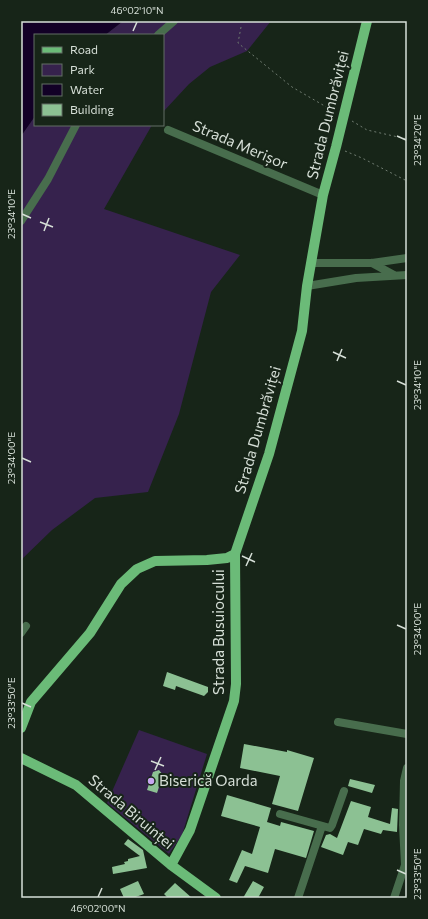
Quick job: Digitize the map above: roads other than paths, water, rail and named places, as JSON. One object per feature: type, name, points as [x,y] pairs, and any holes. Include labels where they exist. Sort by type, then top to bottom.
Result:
[{"type":"main road","name":"Strada Dumbrăviței","points":[[235,554],[271,446],[302,331],[307,286],[323,195],[367,21]]},
{"type":"main road","points":[[21,728],[23,715],[31,702],[90,633],[121,584],[137,569],[155,561],[207,560],[227,558],[235,554]]},
{"type":"main road","name":"Strada Busuiocului","points":[[171,865],[190,830],[234,701],[236,684],[235,554]]},
{"type":"main road","name":"Strada Biruinței","points":[[21,758],[76,786],[171,865],[216,898]]},
{"type":"street","points":[[159,34],[174,21]]},
{"type":"street","points":[[21,221],[48,179],[75,126]]},
{"type":"street","name":"Strada Merișor","points":[[168,130],[323,195]]},
{"type":"street","points":[[311,264],[372,263],[407,258]]},
{"type":"street","points":[[372,263],[395,275]]},
{"type":"street","points":[[356,278],[372,263]]},
{"type":"street","points":[[307,286],[356,278],[407,275]]},
{"type":"street","points":[[338,722],[407,734]]},
{"type":"street","points":[[394,898],[405,865],[403,825],[404,781],[407,768]]},
{"type":"street","points":[[280,814],[330,828],[344,791]]},
{"type":"street","points":[[298,898],[322,826]]},
{"type":"water","points":[[21,21],[123,21],[106,34],[34,34],[34,117],[21,136]]},
{"type":"place","name":"Biserică Oarda","points":[[151,781]]}]
